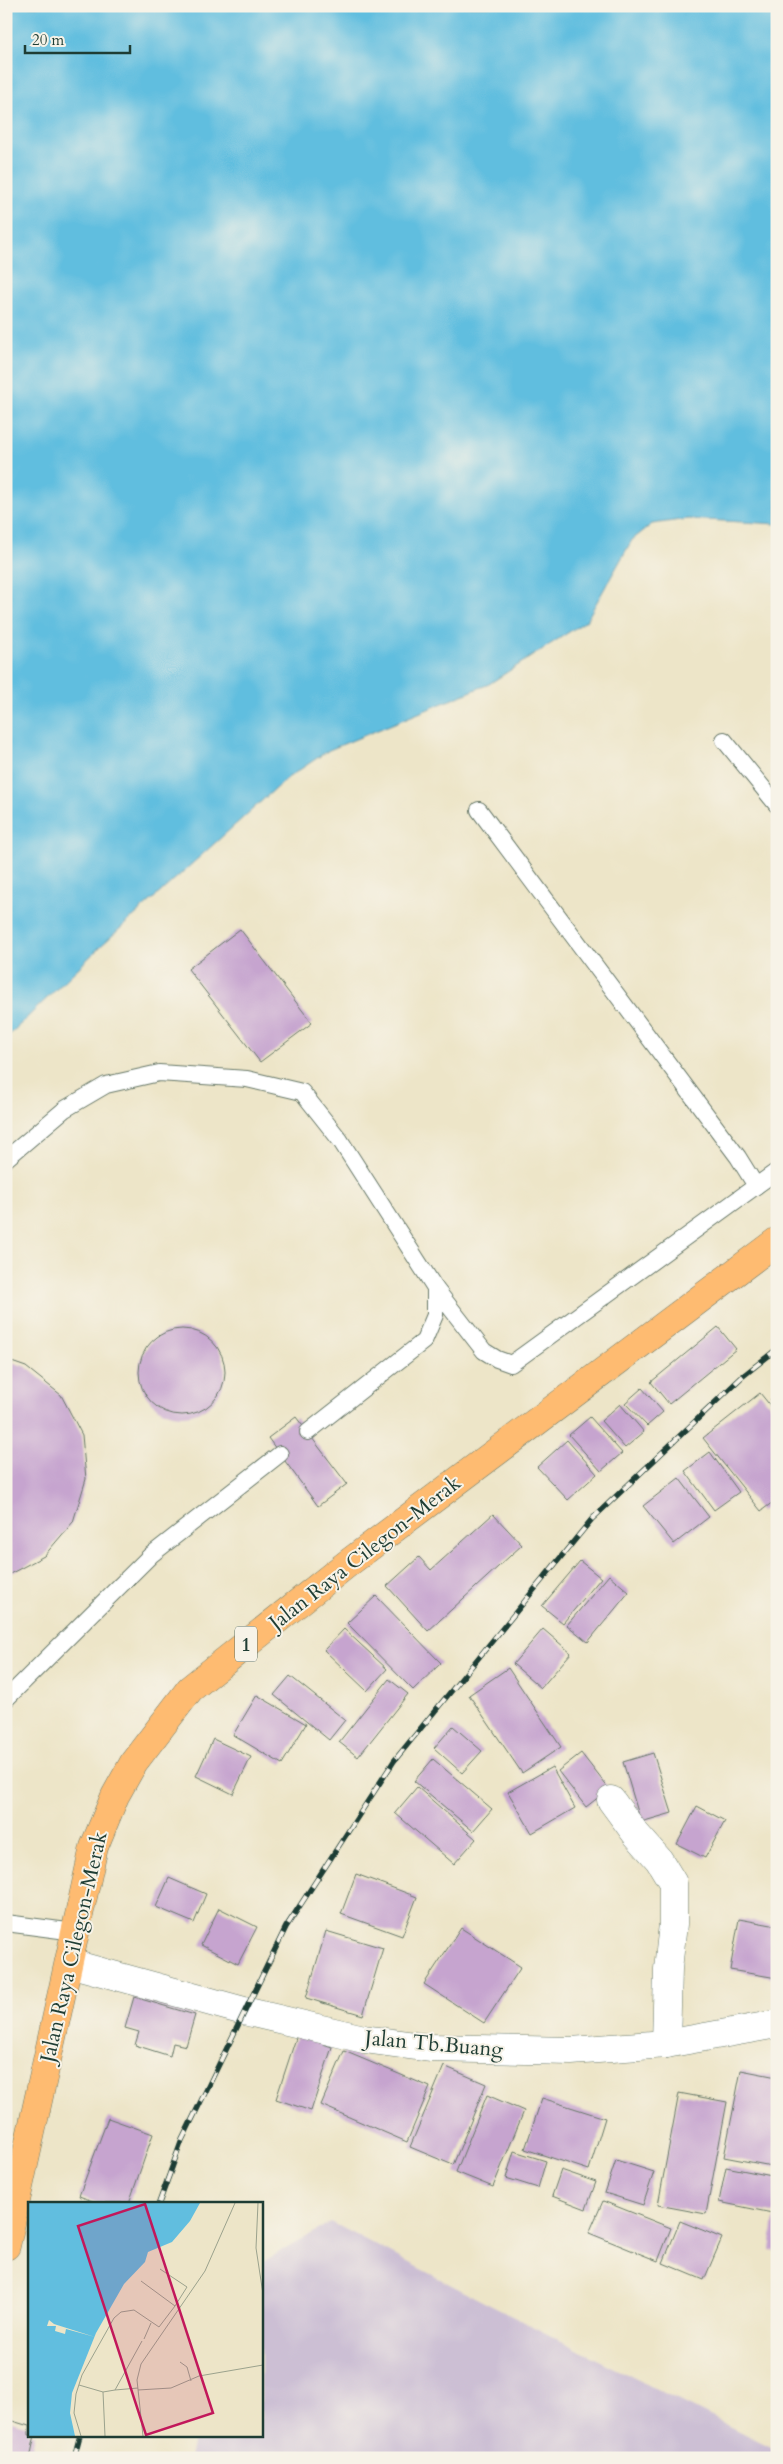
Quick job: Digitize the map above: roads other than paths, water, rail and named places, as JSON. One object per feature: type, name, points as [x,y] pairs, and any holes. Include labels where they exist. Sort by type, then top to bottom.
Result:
[{"type":"highway","name":"Jalan Raya Cilegon-Merak","points":[[6,2246],[94,1847],[115,1796],[134,1762],[190,1688],[347,1564],[777,1241]]},
{"type":"street","points":[[611,1800],[636,1834],[659,1860],[673,1883],[673,1924],[668,1970],[666,2044]]},
{"type":"street","name":"Jalan Tb.Buang","points":[[69,1963],[244,2011],[364,2039],[430,2048],[571,2051],[666,2044],[777,2024]]},
{"type":"lane","points":[[724,740],[777,805]]},
{"type":"lane","points":[[479,810],[738,1157],[756,1186]]},
{"type":"lane","points":[[6,1159],[65,1109],[106,1085],[159,1074],[247,1079],[302,1092],[340,1140],[435,1288],[484,1351],[497,1359],[511,1364],[777,1171]]},
{"type":"lane","points":[[308,1432],[424,1341],[436,1315],[435,1288]]},
{"type":"lane","points":[[6,1699],[150,1555],[280,1454]]},
{"type":"lane","points":[[6,1923],[75,1932]]},
{"type":"water","points":[[6,6],[777,6],[777,524],[688,519],[652,524],[632,540],[586,621],[489,684],[329,750],[286,779],[103,944],[6,1038]]},
{"type":"railway","points":[[159,2202],[182,2140],[286,1927],[394,1761],[592,1519],[743,1376],[777,1349]]},
{"type":"railway","points":[[74,2458],[80,2436]]}]
